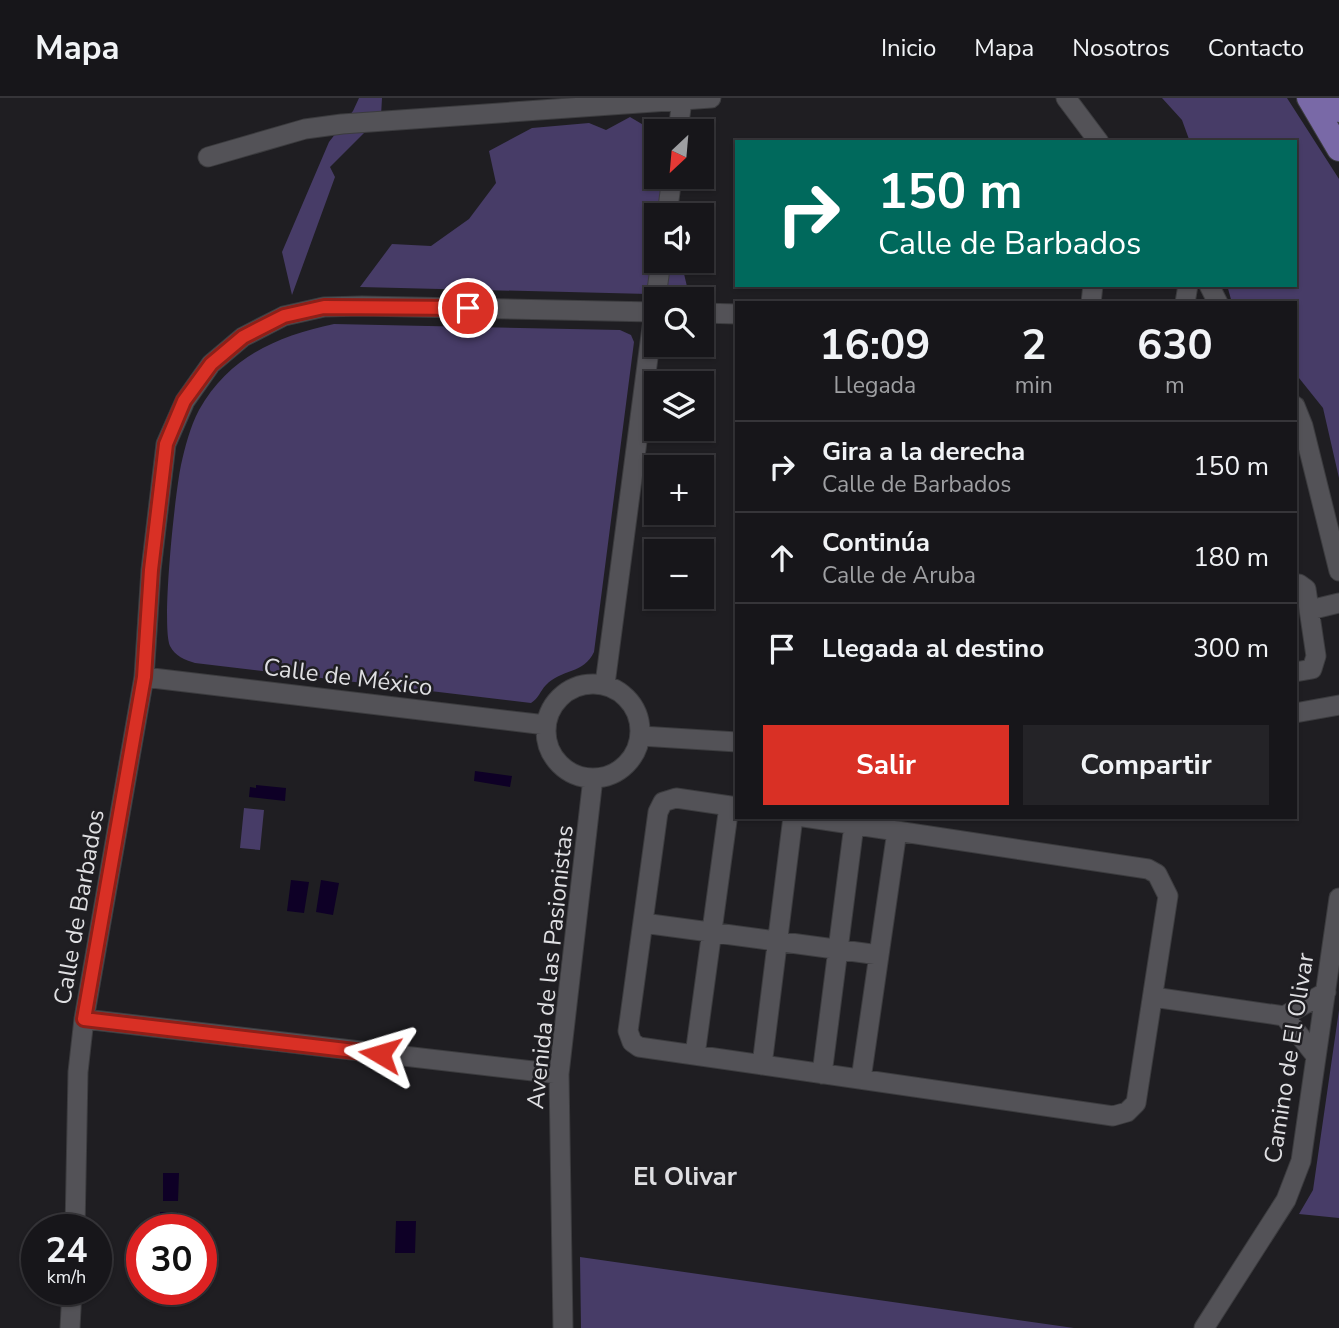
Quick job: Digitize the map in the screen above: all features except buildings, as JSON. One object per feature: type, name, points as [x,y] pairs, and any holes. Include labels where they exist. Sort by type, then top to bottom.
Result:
[{"type":"main road","points":[[1309,98],[1339,149]]},
{"type":"main road","points":[[1332,98],[1339,110]]},
{"type":"street","points":[[208,157],[304,130],[342,124],[711,98]]},
{"type":"street","points":[[1066,98],[1098,140]]},
{"type":"street","points":[[680,119],[682,100]]},
{"type":"street","name":"Calle de Barbados","points":[[75,1214],[78,1072],[84,1019],[144,677],[151,570],[166,444],[184,401],[211,364],[243,337],[284,316],[324,307],[644,312]]},
{"type":"street","points":[[714,313],[735,314]]},
{"type":"street","points":[[604,684],[649,357]]},
{"type":"street","points":[[1297,411],[1339,571]]},
{"type":"street","points":[[1297,584],[1306,589],[1306,621],[1316,656],[1312,669],[1297,672]]},
{"type":"street","points":[[1306,621],[1339,603]]},
{"type":"street","name":"Calle de México","points":[[144,677],[546,724]]},
{"type":"street","points":[[588,683],[604,684],[617,689],[636,709],[641,736],[630,761],[613,774],[593,778],[577,776],[563,768],[552,755],[547,741],[546,724],[550,709],[573,687],[588,683]]},
{"type":"street","points":[[1297,712],[1339,705]]},
{"type":"street","points":[[641,736],[735,742]]},
{"type":"street","name":"Avenida de las Pasionistas","points":[[563,1328],[559,1074],[593,778]]},
{"type":"street","points":[[695,1055],[733,807],[676,798],[663,802],[658,812],[628,1031],[632,1042],[639,1047],[1113,1116],[1127,1112],[1136,1103],[1168,896],[1157,874],[1148,869],[816,819]]},
{"type":"street","points":[[762,1065],[793,819]]},
{"type":"street","points":[[822,1074],[854,825]]},
{"type":"street","points":[[861,1079],[897,831]]},
{"type":"street","name":"Camino de El Olivar","points":[[1204,1328],[1286,1200],[1301,1161],[1339,898]]},
{"type":"street","points":[[643,923],[879,956]]},
{"type":"street","points":[[1153,997],[1284,1016],[1326,992]]},
{"type":"street","points":[[1284,1016],[1317,1056]]},
{"type":"street","points":[[84,1019],[559,1074]]},
{"type":"street","points":[[70,1328],[71,1305]]},
{"type":"shaded area","points":[[359,98],[382,98],[381,116],[330,167],[335,177],[292,295],[282,252],[329,142],[353,111]]},
{"type":"shaded area","points":[[1162,98],[1287,98],[1339,179],[1339,478],[1323,408],[1297,376],[1297,301],[1231,301],[1228,287],[1297,287],[1297,140],[1189,140],[1182,120]]},
{"type":"shaded area","points":[[630,117],[644,125],[644,189],[665,189],[668,203],[644,203],[644,273],[684,273],[687,287],[644,287],[644,294],[360,287],[392,244],[431,246],[469,219],[496,183],[489,151],[532,128],[589,123],[606,130]]},
{"type":"shaded area","points":[[334,324],[620,330],[631,335],[634,342],[594,652],[590,659],[578,668],[552,680],[531,703],[195,663],[177,655],[170,646],[167,613],[175,502],[184,451],[199,410],[225,376],[256,352],[293,335]]},
{"type":"shaded area","points":[[475,771],[512,776],[510,787],[474,781]]},
{"type":"shaded area","points":[[256,785],[286,788],[285,801],[249,797],[250,787],[256,788]]},
{"type":"shaded area","points":[[244,808],[264,810],[260,850],[240,848]]},
{"type":"shaded area","points":[[291,880],[309,882],[304,913],[287,911]]},
{"type":"shaded area","points":[[321,880],[339,883],[333,915],[316,912]]},
{"type":"shaded area","points":[[1339,1010],[1339,1218],[1299,1214],[1313,1190]]},
{"type":"shaded area","points":[[163,1173],[179,1173],[178,1201],[163,1201]]},
{"type":"shaded area","points":[[160,1212],[178,1212],[178,1214]]},
{"type":"shaded area","points":[[396,1221],[416,1221],[415,1253],[395,1253]]},
{"type":"shaded area","points":[[580,1257],[1074,1328],[581,1328]]},
{"type":"district","name":"El Olivar","points":[[685,1176]]},
{"type":"route","points":[[380,1054],[84,1019],[144,677],[151,570],[166,444],[184,401],[211,364],[243,337],[284,316],[324,307],[468,308]]}]
